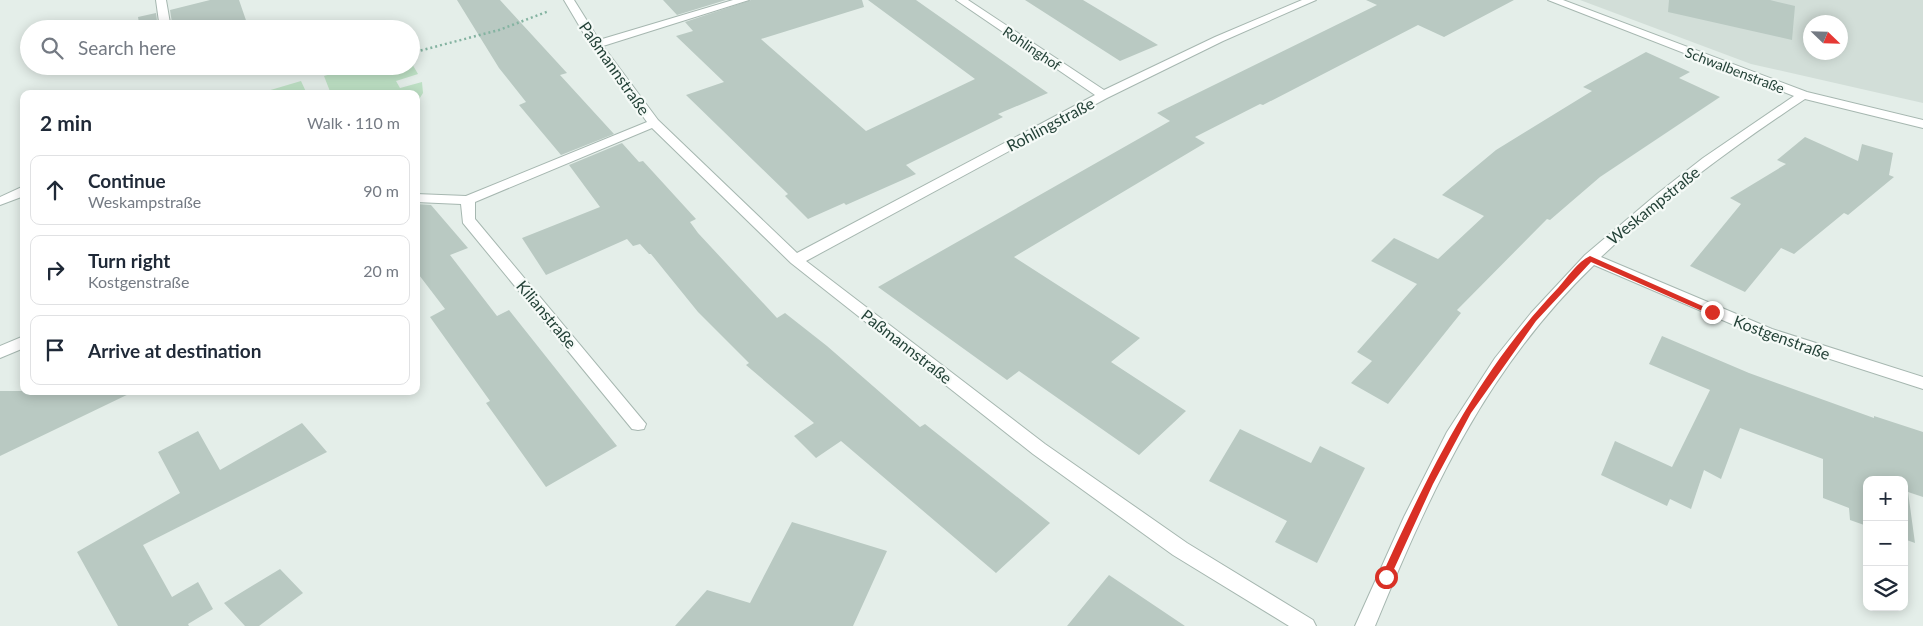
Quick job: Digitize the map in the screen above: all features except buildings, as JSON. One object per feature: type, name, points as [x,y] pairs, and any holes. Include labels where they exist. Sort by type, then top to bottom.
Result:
[{"type":"street","points":[[161,0],[164,20]]},
{"type":"street","name":"Paßmannstraße","points":[[570,0],[596,44],[654,124],[796,260],[1039,449],[1180,549],[1306,626]]},
{"type":"street","points":[[596,44],[744,0]]},
{"type":"street","name":"Rohlinghof","points":[[961,0],[1103,95]]},
{"type":"street","name":"Rohlingstraße","points":[[796,260],[1103,95],[1219,39],[1311,0]]},
{"type":"street","name":"Schwalbenstraße","points":[[1553,0],[1803,95],[1923,124]]},
{"type":"street","name":"Weskampstraße","points":[[1365,626],[1428,483],[1468,411],[1533,319],[1590,258],[1640,212],[1749,131],[1803,95]]},
{"type":"street","points":[[420,198],[468,200],[654,124]]},
{"type":"street","points":[[0,201],[20,192]]},
{"type":"street","name":"Kilianstraße","points":[[468,200],[468,220],[638,424]]},
{"type":"street","name":"Kostgenstraße","points":[[1590,258],[1638,281],[1767,333],[1923,383]]},
{"type":"street","points":[[0,352],[20,344]]},
{"type":"path","points":[[420,51],[522,24],[570,0]]},
{"type":"shaded area","points":[[1580,0],[1923,0],[1923,103],[1751,64]]},
{"type":"green space","points":[[415,75],[396,81],[400,88],[422,82],[423,93],[420,98],[420,90],[329,90],[324,76]]},
{"type":"green space","points":[[301,81],[305,90],[271,90]]},
{"type":"route","points":[[1386,577],[1428,483],[1468,411],[1533,319],[1590,258],[1638,281],[1712,312]]}]
